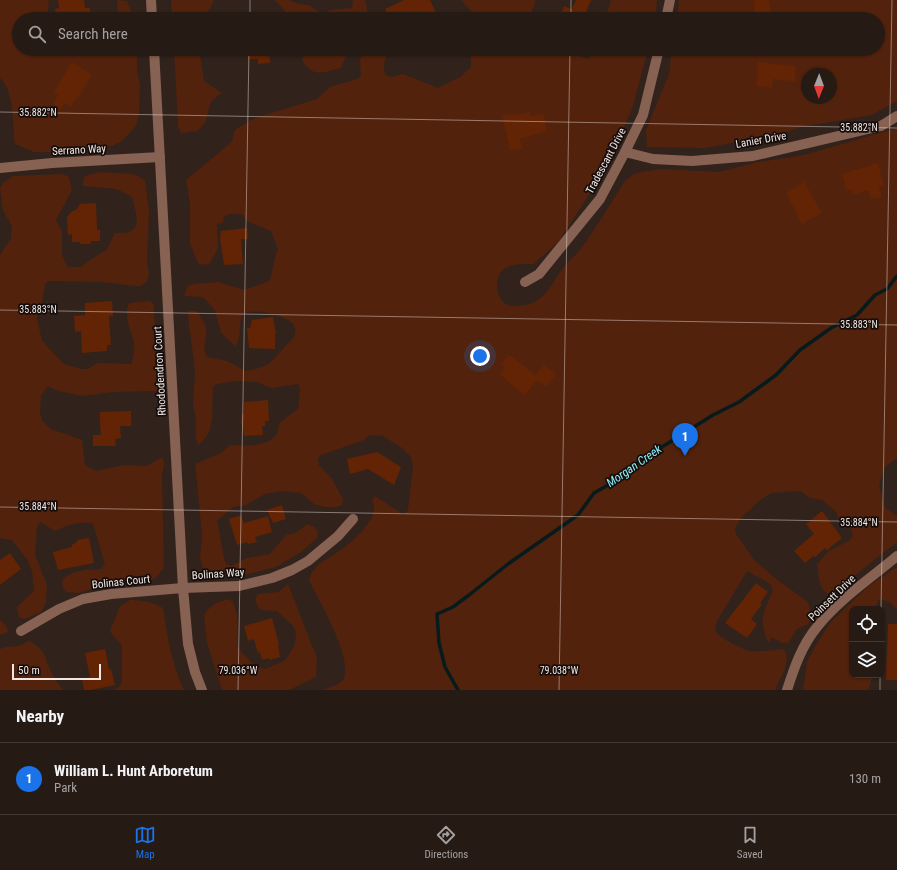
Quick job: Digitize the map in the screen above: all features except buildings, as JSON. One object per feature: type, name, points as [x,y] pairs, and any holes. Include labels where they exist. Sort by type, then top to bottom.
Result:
[{"type":"street","points":[[151,0],[152,12]]},
{"type":"street","points":[[667,12],[670,0]]},
{"type":"street","name":"Rhododendron Court","points":[[154,56],[188,644],[195,672],[202,690]]},
{"type":"street","name":"Tradescant Drive","points":[[525,282],[539,274],[600,199],[643,115],[657,56]]},
{"type":"street","name":"Lanier Drive","points":[[625,152],[653,159],[692,161],[753,156],[881,126],[897,116]]},
{"type":"street","name":"Serrano Way","points":[[0,168],[52,163],[160,158]]},
{"type":"street","name":"Bolinas Way","points":[[184,588],[239,586],[272,578],[292,570],[323,550],[353,519]]},
{"type":"street","name":"Poinsett Drive","points":[[787,690],[804,647],[817,627],[840,604],[897,556]]},
{"type":"street","name":"Bolinas Court","points":[[22,631],[59,609],[82,599],[111,594],[184,588]]},
{"type":"shaded area","points":[[0,0],[49,0],[48,12],[12,12],[12,56],[137,56],[140,86],[139,115],[136,126],[121,142],[112,146],[90,147],[66,152],[34,152],[15,144],[11,100],[5,84],[0,78]]},
{"type":"shaded area","points":[[117,0],[127,1],[131,12],[119,12]]},
{"type":"shaded area","points":[[171,0],[214,0],[208,12],[172,12]]},
{"type":"shaded area","points":[[275,0],[289,0],[298,4],[309,5],[319,12],[286,12]]},
{"type":"shaded area","points":[[353,0],[365,0],[367,12],[327,12],[330,10],[352,8]]},
{"type":"shaded area","points":[[461,0],[536,0],[532,12],[472,12]]},
{"type":"shaded area","points":[[611,0],[657,0],[656,12],[607,12]]},
{"type":"shaded area","points":[[679,0],[897,0],[897,101],[872,115],[801,127],[783,133],[705,148],[647,147],[646,130],[669,74],[671,56],[885,56],[885,12],[678,12]]},
{"type":"shaded area","points":[[174,56],[200,56],[204,81],[222,93],[211,101],[205,123],[197,131],[181,133],[178,126]]},
{"type":"shaded area","points":[[303,56],[346,56],[341,68],[319,73],[311,70],[302,60]]},
{"type":"shaded area","points":[[362,56],[387,56],[384,64],[384,71],[386,75],[392,77],[403,74],[438,88],[460,77],[471,67],[471,56],[580,56],[588,59],[590,56],[646,56],[633,106],[608,165],[559,241],[534,264],[519,264],[511,266],[504,269],[500,273],[497,285],[500,297],[507,305],[513,306],[534,302],[546,292],[565,265],[586,242],[625,181],[634,174],[661,169],[719,172],[758,162],[804,155],[897,128],[897,458],[884,468],[879,485],[885,508],[897,516],[897,542],[830,595],[823,590],[821,586],[817,564],[829,551],[850,540],[853,535],[851,529],[841,522],[836,512],[822,500],[810,498],[800,491],[771,493],[760,500],[741,518],[735,528],[736,534],[754,560],[776,579],[808,602],[812,618],[808,624],[797,629],[788,643],[782,643],[771,637],[769,643],[763,628],[763,616],[773,590],[770,584],[747,571],[717,621],[715,629],[719,635],[727,641],[750,651],[784,649],[787,659],[786,665],[775,690],[322,690],[337,685],[342,681],[344,678],[345,668],[339,643],[327,614],[309,580],[313,570],[361,533],[373,515],[374,508],[372,500],[375,496],[404,515],[408,510],[413,467],[411,457],[402,448],[383,436],[370,435],[364,440],[321,455],[318,459],[319,465],[332,479],[343,499],[342,505],[337,507],[325,507],[314,504],[301,493],[283,491],[265,494],[246,505],[233,507],[217,521],[224,559],[226,564],[231,566],[247,558],[270,554],[286,535],[295,533],[308,524],[315,527],[318,532],[317,538],[301,552],[276,567],[240,576],[212,575],[203,569],[200,558],[202,535],[195,464],[221,453],[230,445],[241,446],[261,444],[272,439],[276,435],[279,428],[279,423],[298,409],[300,389],[298,384],[271,388],[257,382],[236,381],[217,384],[213,387],[212,419],[210,430],[199,445],[196,440],[196,418],[193,406],[195,370],[188,317],[189,311],[197,311],[205,324],[205,354],[207,357],[227,361],[246,371],[269,364],[294,337],[295,330],[294,325],[285,318],[262,312],[248,312],[242,317],[239,338],[235,346],[221,333],[215,311],[208,302],[202,297],[184,296],[188,286],[194,284],[218,282],[244,290],[269,281],[278,249],[271,231],[247,221],[242,214],[229,214],[224,217],[223,223],[217,224],[218,248],[210,263],[203,265],[198,263],[190,243],[190,204],[186,180],[232,141],[235,130],[255,118],[317,99],[330,87],[357,79],[361,76],[360,59]]},
{"type":"shaded area","points":[[100,172],[133,174],[145,180],[149,211],[147,262],[149,275],[147,281],[141,286],[135,286],[102,282],[49,281],[45,284],[43,298],[37,318],[42,341],[64,364],[81,369],[87,369],[98,363],[131,364],[134,354],[134,346],[127,319],[127,308],[129,303],[150,301],[154,305],[157,391],[113,392],[83,396],[58,391],[48,386],[41,395],[40,414],[42,421],[51,429],[82,440],[85,465],[96,471],[124,465],[147,466],[162,457],[164,463],[162,475],[164,567],[157,577],[151,580],[114,583],[78,593],[66,592],[63,588],[62,581],[70,574],[85,570],[101,569],[105,564],[94,527],[92,523],[81,523],[55,531],[40,522],[37,527],[35,555],[47,585],[46,602],[41,612],[25,619],[19,617],[17,607],[34,591],[32,571],[27,559],[12,540],[0,538],[0,255],[11,239],[12,227],[3,210],[0,188],[3,183],[13,176],[63,174],[69,177],[72,190],[56,220],[62,232],[62,256],[68,267],[80,267],[107,249],[115,233],[125,233],[131,231],[137,220],[132,197],[117,189],[83,186],[85,176]]},
{"type":"shaded area","points":[[897,567],[897,610],[890,602],[879,599],[876,606],[849,606],[849,678],[872,678],[868,690],[803,690],[807,662],[815,647],[831,622],[869,586]]},
{"type":"shaded area","points":[[288,584],[317,658],[316,677],[289,690],[222,690],[207,643],[204,615],[209,608],[217,603],[228,599],[233,602],[237,615],[238,646],[241,652],[254,665],[265,669],[284,661],[295,644],[296,632],[293,626],[277,611],[260,610],[255,600],[258,594],[278,592]]},
{"type":"shaded area","points":[[130,600],[147,602],[163,608],[173,660],[184,690],[114,690],[119,687],[122,682],[122,646],[110,631],[120,606]]},
{"type":"shaded area","points":[[0,620],[7,627],[8,632],[0,635]]},
{"type":"shaded area","points":[[29,641],[43,653],[55,679],[63,690],[0,690],[0,649],[19,646]]},
{"type":"waterway","name":"Morgan Creek","points":[[458,690],[445,667],[439,643],[437,614],[453,607],[508,564],[578,515],[594,493],[619,479],[638,462],[713,415],[739,402],[776,375],[800,350],[831,328],[857,315],[875,295],[887,289],[897,276]]},
{"type":"place","name":"William L. Hunt Arboretum","points":[[685,456]]}]
